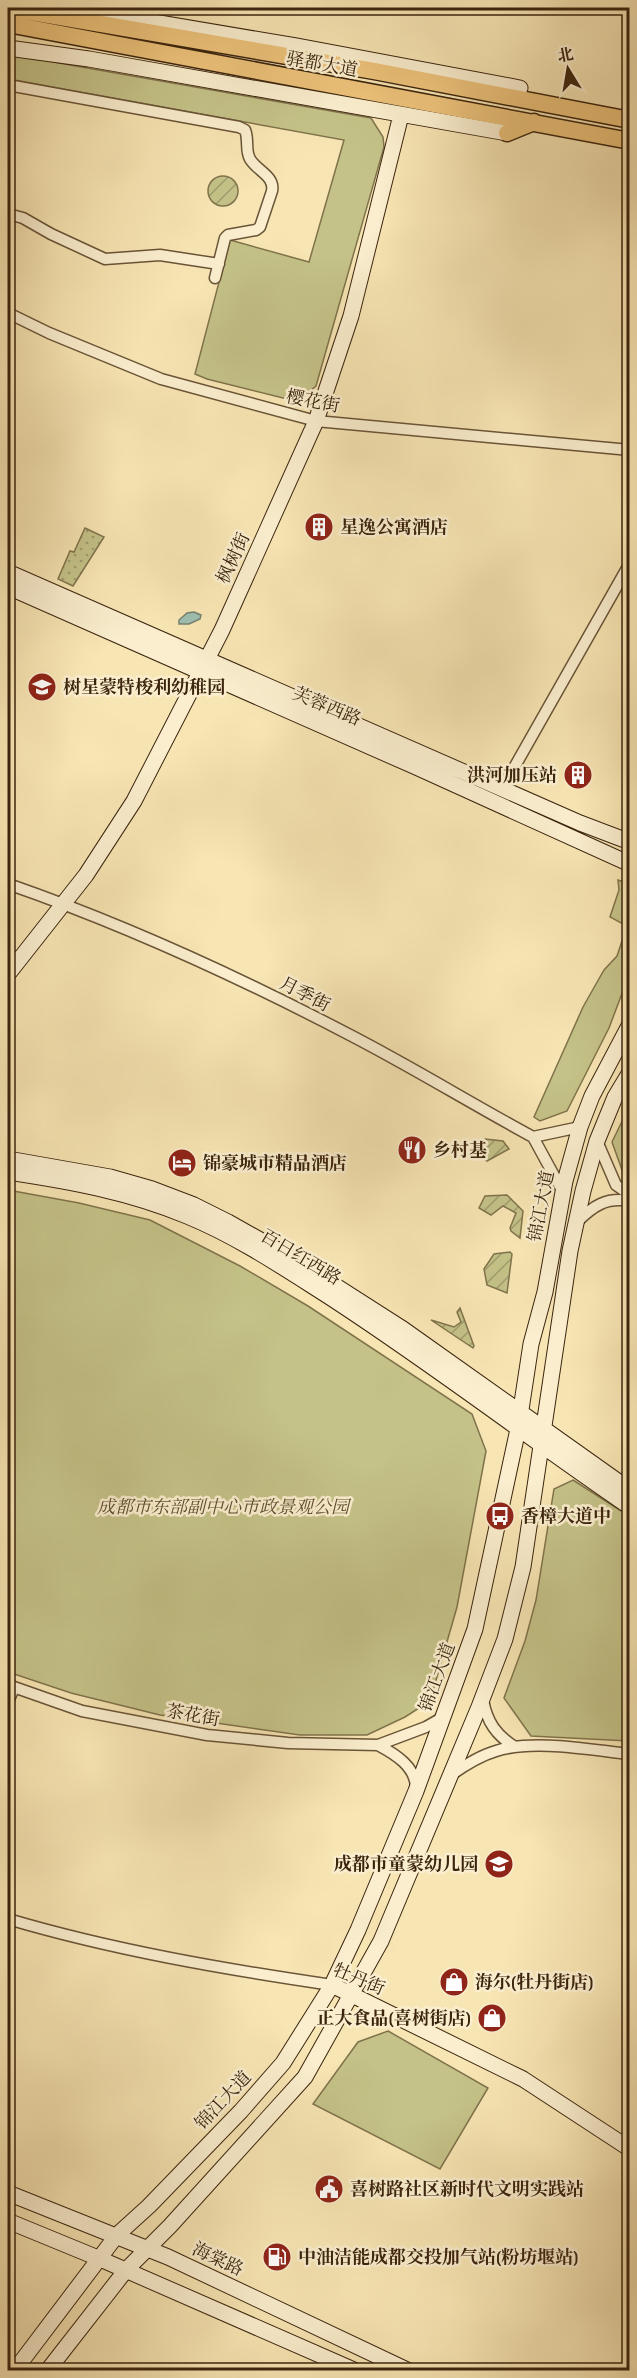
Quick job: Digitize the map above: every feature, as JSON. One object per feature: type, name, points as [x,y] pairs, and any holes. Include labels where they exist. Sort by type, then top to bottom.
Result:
[{"type":"main road","name":"驿都大道","points":[[8,8],[630,120]]},
{"type":"main road","points":[[71,8],[296,46],[520,88],[536,102]]},
{"type":"main road","name":"驿都大道","points":[[8,24],[630,141]]},
{"type":"main road","points":[[8,48],[89,58],[507,133],[534,122]]},
{"type":"main road","name":"枫树街","points":[[8,974],[86,875],[134,801],[222,630],[316,421],[351,316],[401,115]]},
{"type":"main road","name":"芙蓉西路","points":[[8,572],[407,763],[630,864]]},
{"type":"main road","name":"芙蓉西路","points":[[8,587],[630,842]]},
{"type":"main road","name":"锦江大道","points":[[15,2370],[117,2235],[149,2206],[241,2111],[283,2063],[332,1985],[358,1930],[416,1791],[475,1629],[518,1430],[531,1344],[545,1292],[563,1192],[580,1127],[592,1096],[630,1024]]},
{"type":"main road","name":"锦江大道","points":[[48,2370],[126,2270],[148,2249],[305,2077],[381,1941],[483,1698],[505,1639],[524,1567],[576,1222],[597,1141],[615,1097],[630,1072]]},
{"type":"main road","name":"百日红西路","points":[[8,1159],[110,1177],[152,1189],[194,1205],[292,1258],[403,1329],[630,1490]]},
{"type":"main road","name":"百日红西路","points":[[8,1172],[107,1190],[148,1201],[197,1220],[285,1269],[395,1340],[518,1430],[630,1507]]},
{"type":"main road","name":"牡丹街","points":[[332,1985],[523,2079],[630,2149]]},
{"type":"main road","name":"海棠路","points":[[8,2193],[117,2235],[407,2370]]},
{"type":"main road","points":[[8,2221],[354,2370]]},
{"type":"street","points":[[8,85],[239,127],[245,130],[249,156],[271,181],[272,191],[260,227],[256,230],[228,235],[225,238],[215,278]]},
{"type":"street","points":[[8,214],[23,218],[105,259],[160,255],[219,264]]},
{"type":"street","name":"樱花街","points":[[8,313],[49,333],[161,379],[316,421],[630,450]]},
{"type":"street","points":[[502,789],[630,563]]},
{"type":"street","name":"月季街","points":[[8,884],[64,903],[262,990],[362,1041],[533,1137]]},
{"type":"street","points":[[563,1192],[533,1137],[580,1127]]},
{"type":"street","points":[[597,1141],[616,1185],[630,1196]]},
{"type":"street","points":[[576,1222],[590,1209],[603,1202],[617,1199],[630,1201]]},
{"type":"street","points":[[8,1702],[10,1687]]},
{"type":"street","name":"茶花街","points":[[10,1687],[82,1711],[207,1735],[288,1743],[378,1745],[426,1727],[440,1719],[446,1707]]},
{"type":"street","points":[[483,1698],[486,1715],[493,1729],[502,1739],[515,1747]]},
{"type":"street","points":[[378,1745],[394,1753],[405,1763],[413,1775],[416,1791]]},
{"type":"street","points":[[451,1775],[480,1757],[515,1747],[565,1747],[630,1754]]},
{"type":"street","name":"牡丹街","points":[[8,1919],[78,1938],[250,1973],[332,1985]]},
{"type":"green space","points":[[8,54],[371,118],[383,137],[384,147],[316,386],[305,395],[291,400],[195,374],[230,240],[309,262],[344,140],[8,79]]},
{"type":"green space","points":[[223,176],[234,180],[238,191],[234,202],[223,206],[212,202],[208,191],[212,180]]},
{"type":"green space","points":[[85,528],[104,537],[73,586],[58,579],[70,551],[74,552]]},
{"type":"green space","points":[[618,880],[629,884],[629,975],[609,1028],[567,1111],[540,1121],[534,1117],[583,1007],[604,970],[617,956],[627,926],[610,917],[619,890]]},
{"type":"green space","points":[[629,1107],[630,1183],[626,1181],[612,1142]]},
{"type":"green space","points":[[485,1139],[503,1141],[509,1149],[487,1161],[477,1154]]},
{"type":"green space","name":"成都市东部副中心市政景观公园","points":[[8,1190],[79,1203],[150,1220],[240,1266],[308,1306],[472,1414],[486,1451],[457,1607],[430,1701],[405,1717],[367,1735],[300,1735],[160,1715],[71,1693],[8,1672]]},
{"type":"green space","points":[[507,1195],[523,1211],[520,1238],[510,1228],[516,1213],[503,1206],[491,1215],[479,1208],[485,1196]]},
{"type":"green space","points":[[510,1252],[512,1254],[507,1293],[487,1285],[484,1269],[494,1254]]},
{"type":"green space","points":[[460,1308],[473,1348],[431,1320],[454,1327],[461,1322],[457,1312]]},
{"type":"green space","points":[[573,1480],[629,1516],[629,1741],[531,1736],[504,1698],[525,1641],[536,1600],[554,1489]]},
{"type":"green space","points":[[388,2031],[488,2088],[440,2169],[313,2104],[358,2042]]},
{"type":"water","points":[[194,612],[201,615],[200,619],[189,624],[179,624],[179,620],[187,613]]},
{"type":"place","name":"星逸公寓酒店","points":[[319,527]]},
{"type":"place","name":"树星蒙特梭利幼稚园","points":[[42,687]]},
{"type":"place","name":"洪河加压站","points":[[578,775]]},
{"type":"place","name":"乡村基","points":[[412,1150]]},
{"type":"place","name":"锦豪城市精品酒店","points":[[182,1163]]},
{"type":"place","name":"香樟大道中","points":[[500,1516]]},
{"type":"place","name":"成都市童蒙幼儿园","points":[[499,1864]]},
{"type":"place","name":"海尔(牡丹街店)","points":[[454,1982]]},
{"type":"place","name":"正大食品(喜树街店)","points":[[492,2018]]},
{"type":"place","name":"喜树路社区新时代文明实践站","points":[[329,2189]]},
{"type":"place","name":"中油洁能成都交投加气站(粉坊堰站)","points":[[277,2257]]}]
